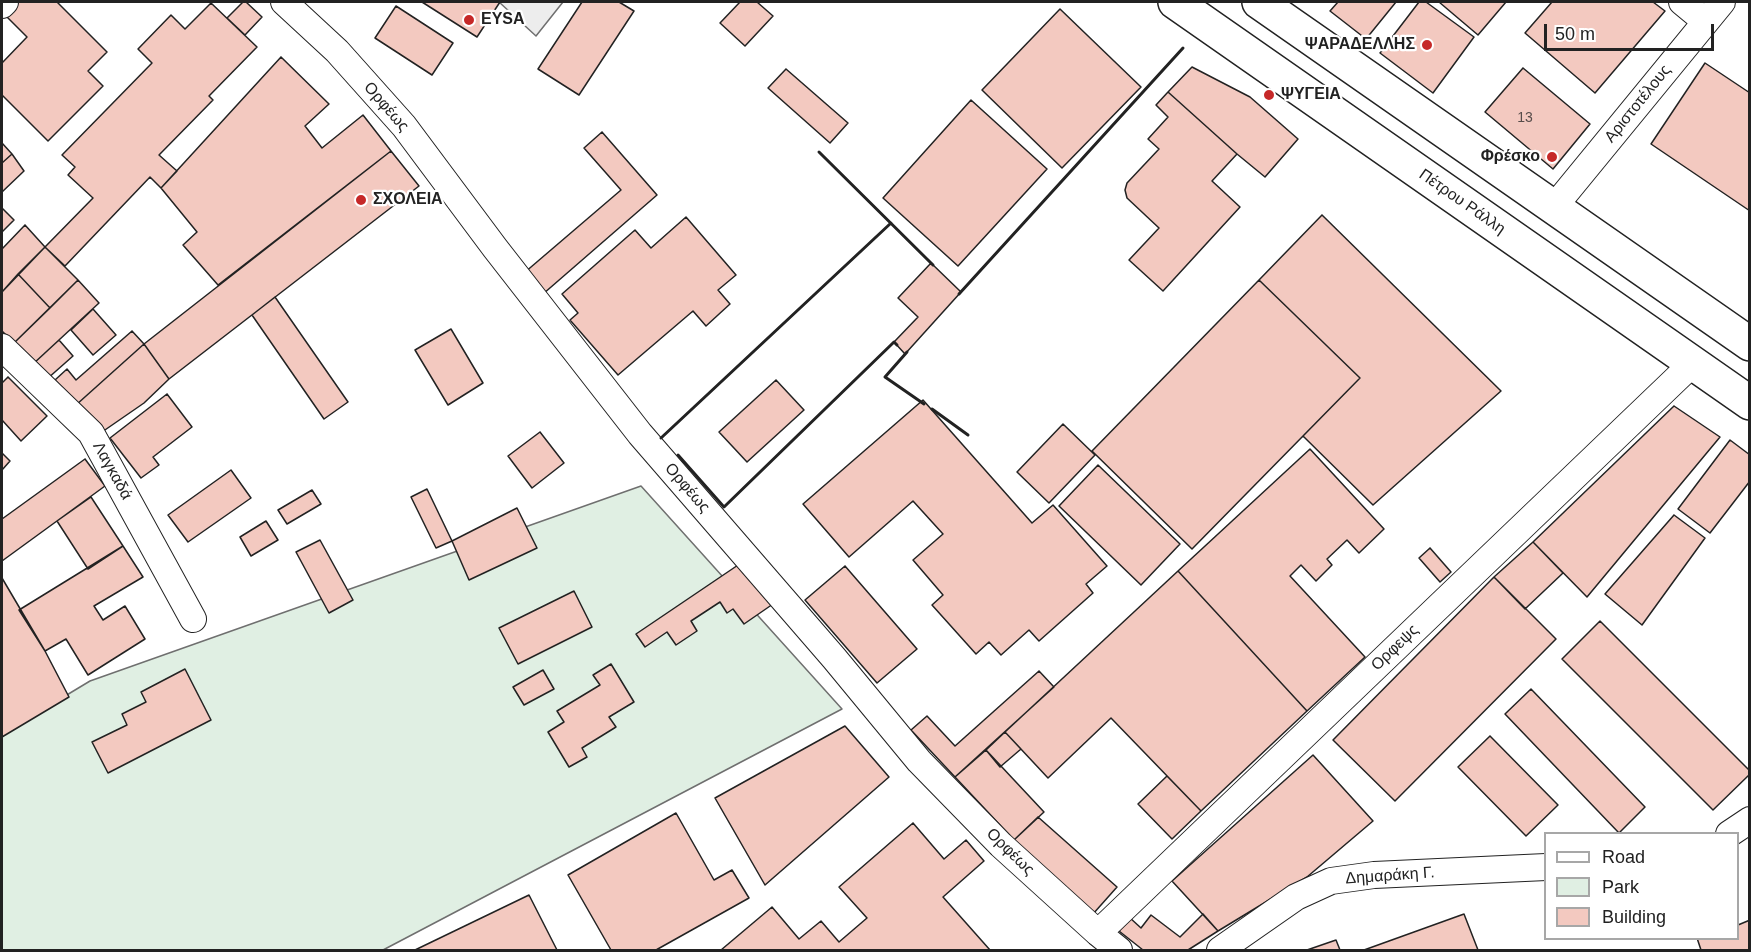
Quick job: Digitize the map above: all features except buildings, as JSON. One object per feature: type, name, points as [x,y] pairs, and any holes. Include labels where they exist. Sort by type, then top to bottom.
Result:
[{"type":"main road","name":"Πέτρου Ράλλη","points":[[1175,2],[1749,403]]},
{"type":"main road","points":[[1259,2],[1749,344]]},
{"type":"street","points":[[2,5],[5,2]]},
{"type":"street","name":"Ορφέως","points":[[284,2],[337,51],[404,126],[495,248],[640,434],[834,658],[919,761],[1001,845],[1119,951]]},
{"type":"street","points":[[1682,2],[1705,21]]},
{"type":"street","name":"Αριστοτέλους","points":[[1554,207],[1722,2]]},
{"type":"street","name":"Λαγκαδά","points":[[6,359],[91,433],[193,619]]},
{"type":"street","name":"Ορφεψς","points":[[1098,933],[1692,363]]},
{"type":"street","points":[[1732,832],[1749,820]]},
{"type":"street","name":"Δημαράκη Γ.","points":[[1220,951],[1296,897],[1331,880],[1374,875],[1544,867]]},
{"type":"green space","points":[[641,486],[842,709],[383,950],[2,950],[2,734],[90,681]]},
{"type":"shaded area","points":[[499,2],[563,2],[536,36]]},
{"type":"wall","points":[[959,294],[1183,48]]},
{"type":"wall","points":[[819,152],[933,265]]},
{"type":"wall","points":[[661,438],[891,223]]},
{"type":"wall","points":[[678,455],[724,507],[894,342],[897,345]]},
{"type":"wall","points":[[907,352],[885,377],[924,404]]},
{"type":"wall","points":[[932,409],[968,435]]},
{"type":"place","name":"EYSA","points":[[469,20]]},
{"type":"place","name":"ΨΑΡΑΔΕΛΛΗΣ","points":[[1427,45]]},
{"type":"place","name":"ΨΥΓΕΙΑ","points":[[1269,95]]},
{"type":"place","name":"Φρέσκο","points":[[1552,157]]},
{"type":"place","name":"ΣΧΟΛΕΙΑ","points":[[361,200]]}]
